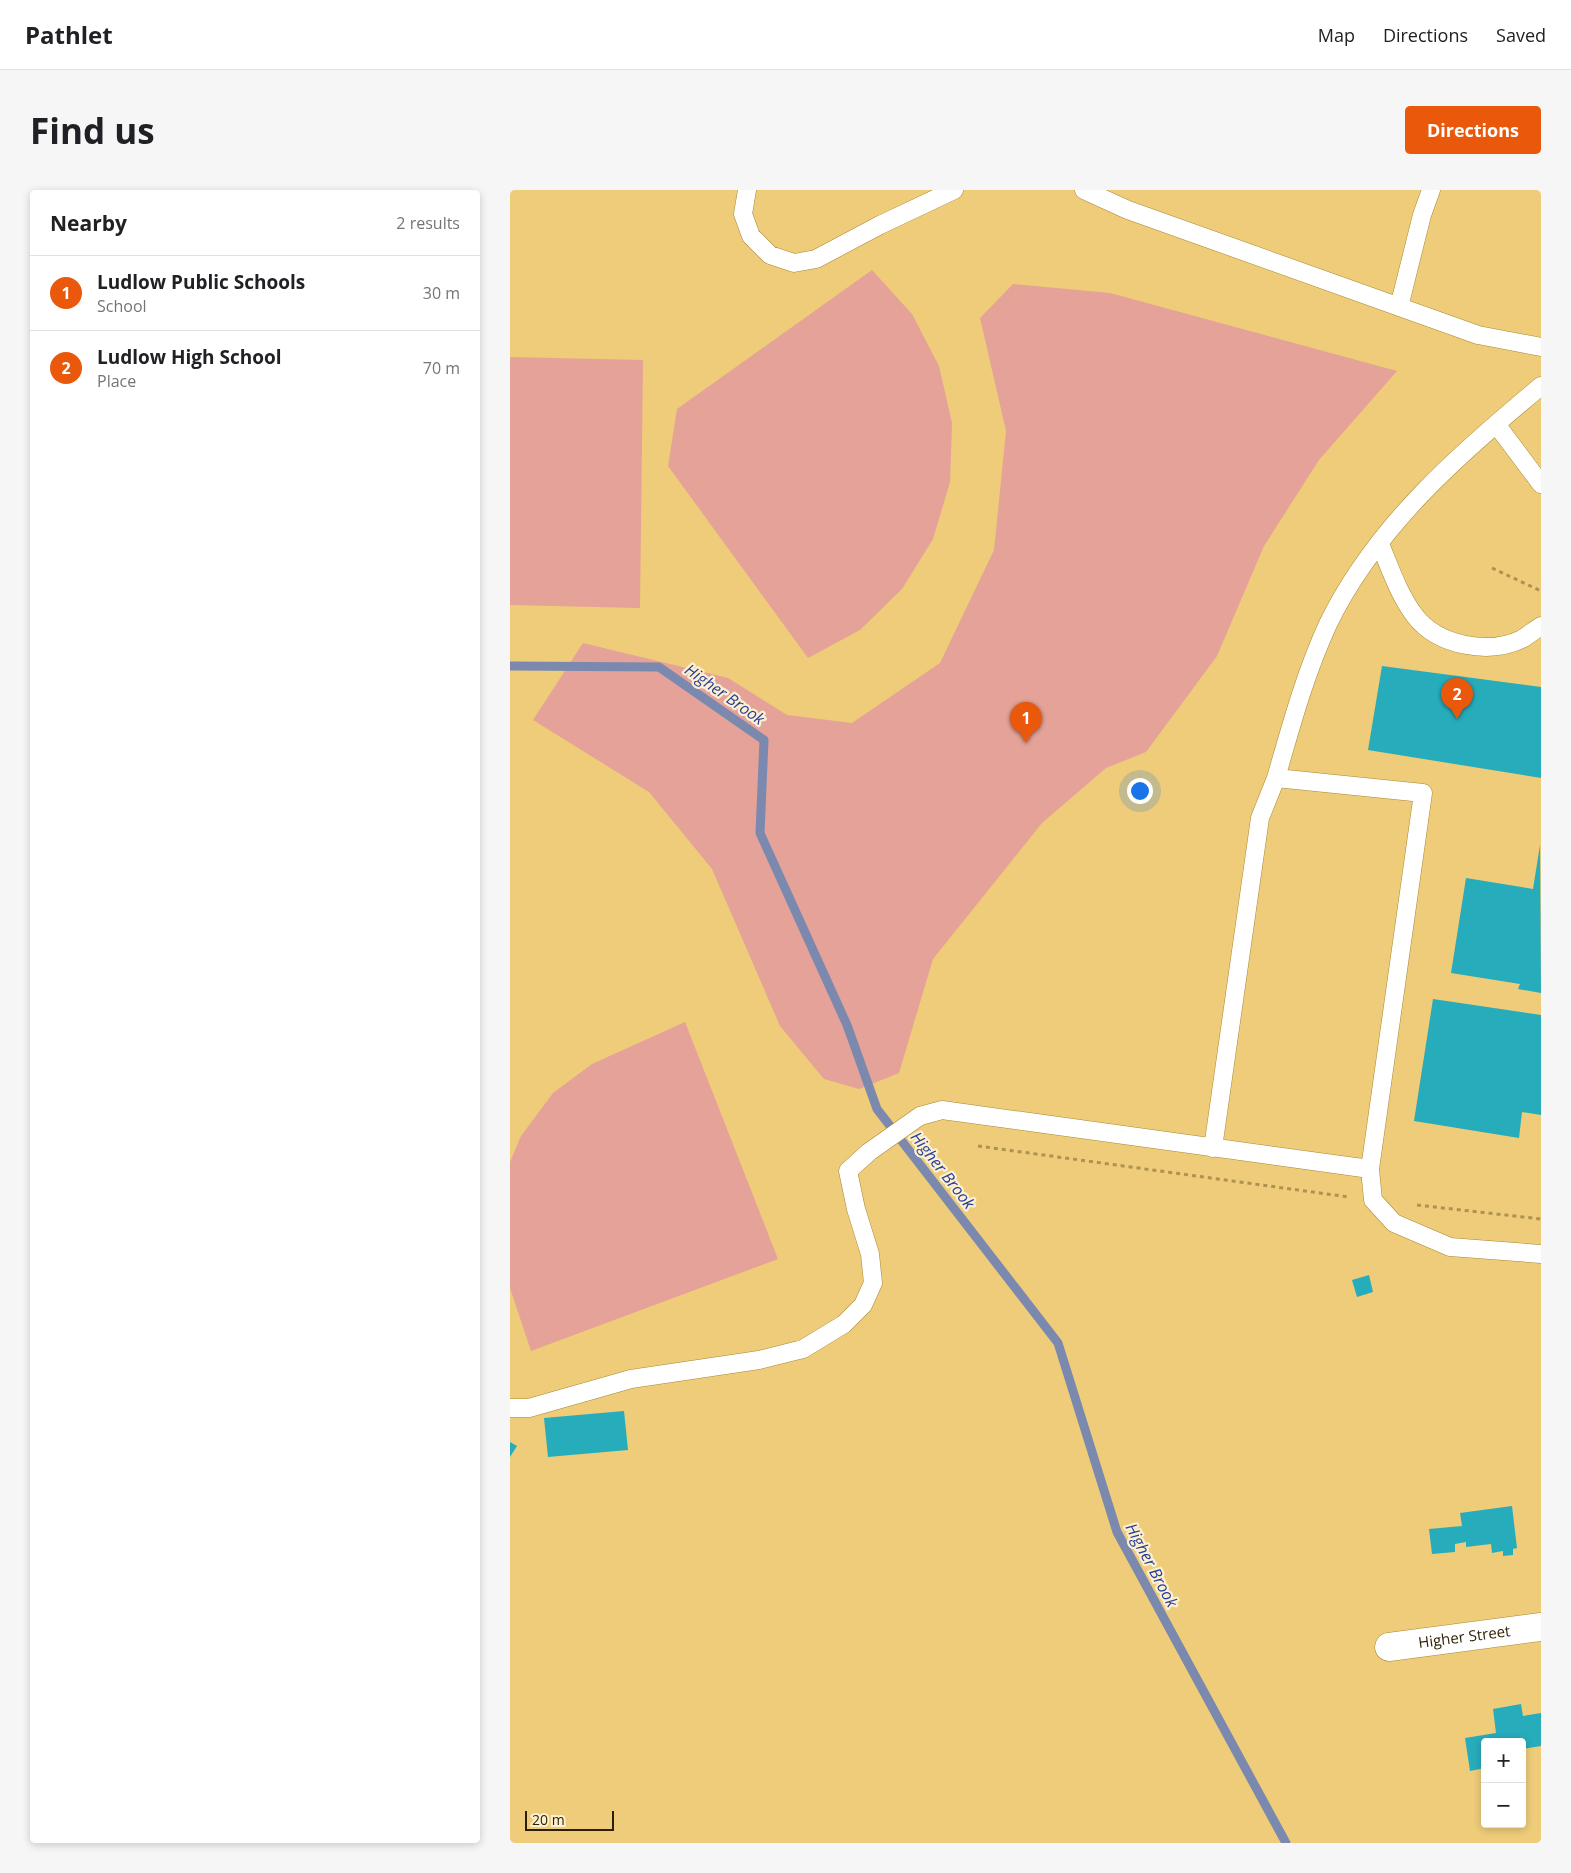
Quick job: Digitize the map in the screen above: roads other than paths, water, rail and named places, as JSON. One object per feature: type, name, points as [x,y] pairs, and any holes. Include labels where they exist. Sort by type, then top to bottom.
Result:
[{"type":"street","name":"Higher Street","points":[[1389,1647],[1541,1627]]},
{"type":"lane","points":[[746,190],[743,214],[751,236],[770,255],[794,263],[816,259],[880,225],[954,190]]},
{"type":"lane","points":[[1084,190],[1128,210],[1399,307],[1478,334],[1541,347]]},
{"type":"lane","points":[[1399,307],[1422,215],[1431,190]]},
{"type":"lane","points":[[1212,1148],[1260,818],[1276,778],[1297,703],[1329,624],[1365,562],[1405,511],[1474,442],[1541,386]]},
{"type":"lane","points":[[1496,424],[1541,484]]},
{"type":"lane","points":[[1380,544],[1400,591],[1416,618],[1439,636],[1466,646],[1494,647],[1521,639],[1541,626]]},
{"type":"lane","points":[[1276,778],[1424,793],[1370,1169],[1373,1200],[1394,1223],[1450,1246],[1541,1254]]},
{"type":"lane","points":[[510,1408],[529,1408],[631,1379],[759,1360],[803,1349],[844,1324],[863,1305],[873,1283],[870,1254],[856,1209],[848,1171],[869,1152],[920,1116],[942,1110],[1370,1169]]},
{"type":"waterway","name":"Higher Brook","points":[[510,666],[659,667],[764,740],[760,833],[847,1025],[877,1109],[1058,1343],[1117,1532],[1286,1843]]},
{"type":"place","name":"Ludlow High School","points":[[1457,719]]},
{"type":"place","name":"Ludlow Public Schools","points":[[1026,743]]}]
